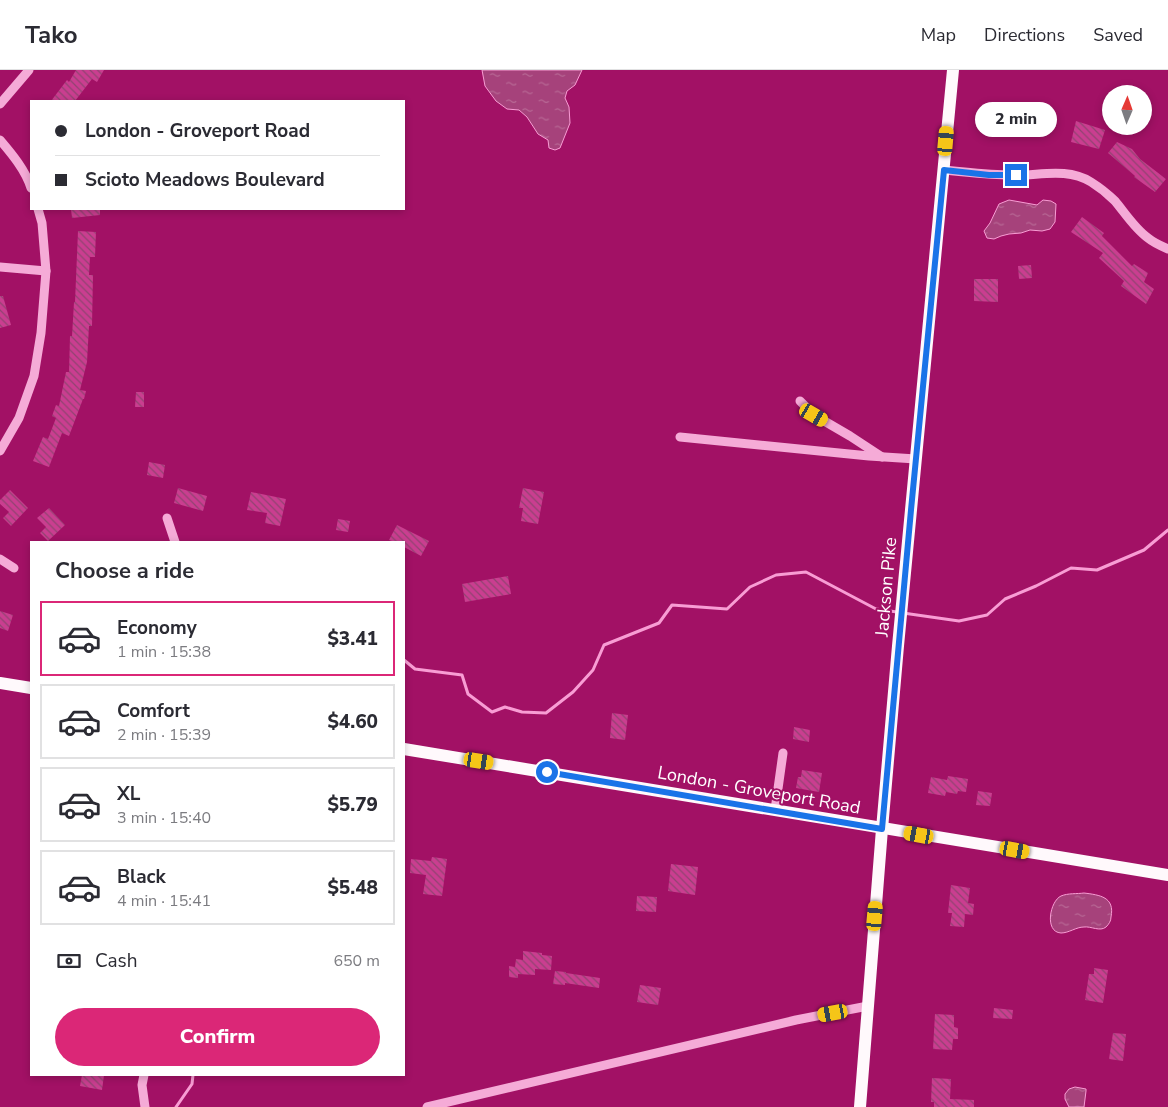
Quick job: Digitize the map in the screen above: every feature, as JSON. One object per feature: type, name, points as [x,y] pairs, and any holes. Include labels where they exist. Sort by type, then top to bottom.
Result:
[{"type":"main road","name":"Jackson Pike","points":[[860,1107],[898,646],[953,70]]},
{"type":"main road","points":[[0,683],[30,688]]},
{"type":"main road","name":"London - Groveport Road","points":[[405,749],[1168,876]]},
{"type":"street","points":[[0,104],[29,70]]},
{"type":"street","points":[[0,140],[30,185]]},
{"type":"street","points":[[944,170],[989,175],[1063,173],[1077,176],[1090,181],[1102,190],[1147,238],[1168,249]]},
{"type":"street","points":[[0,452],[19,418],[34,376],[41,333],[46,271],[42,223],[38,210]]},
{"type":"street","points":[[0,267],[46,271]]},
{"type":"street","points":[[800,401],[814,415],[882,457]]},
{"type":"street","points":[[680,437],[916,459]]},
{"type":"street","points":[[167,518],[175,541]]},
{"type":"street","points":[[0,558],[14,568]]},
{"type":"street","points":[[775,810],[783,753]]},
{"type":"street","points":[[427,1107],[796,1020],[868,1006]]},
{"type":"street","points":[[144,1076],[142,1085],[144,1107]]},
{"type":"water","points":[[482,70],[582,70],[575,85],[567,91],[565,98],[569,107],[570,123],[560,148],[555,150],[549,148],[548,140],[538,134],[527,117],[519,110],[507,109],[496,101],[485,86]]},
{"type":"water","points":[[1009,200],[1037,205],[1043,200],[1051,201],[1056,204],[1055,222],[1050,229],[1042,231],[1030,230],[994,239],[987,238],[984,231],[999,204]]},
{"type":"water","points":[[1084,893],[1101,896],[1111,905],[1111,920],[1108,925],[1101,929],[1084,927],[1064,933],[1052,928],[1050,916],[1057,899],[1067,894]]},
{"type":"water","points":[[1075,1087],[1086,1089],[1084,1107],[1069,1107],[1065,1099],[1065,1094],[1069,1089]]},
{"type":"building","points":[[76,70],[104,70],[97,82],[92,79],[76,100],[52,100],[67,80],[69,82]]},
{"type":"building","points":[[1076,121],[1102,129],[1103,135],[1099,149],[1071,142]]},
{"type":"building","points":[[1117,142],[1132,149],[1140,159],[1166,179],[1155,192],[1134,177],[1108,153]]},
{"type":"building","points":[[71,210],[100,210],[100,215],[72,218]]},
{"type":"building","points":[[1082,217],[1104,233],[1102,236],[1132,266],[1134,264],[1148,273],[1144,282],[1154,289],[1146,304],[1121,286],[1124,281],[1099,258],[1103,253],[1071,232]]},
{"type":"building","points":[[78,231],[96,232],[95,257],[90,257],[89,275],[93,275],[92,326],[89,326],[87,362],[80,390],[86,391],[69,436],[62,433],[49,467],[33,461],[43,437],[48,439],[56,418],[52,416],[56,405],[59,406],[66,372],[69,372],[70,336],[72,336],[75,302]]},
{"type":"building","points":[[1031,265],[1032,278],[1019,279],[1018,266]]},
{"type":"building","points":[[974,279],[998,279],[998,302],[974,301]]},
{"type":"building","points":[[0,296],[3,296],[11,325],[0,328]]},
{"type":"building","points":[[136,392],[144,392],[144,407],[135,407]]},
{"type":"building","points":[[149,462],[165,465],[163,478],[147,475]]},
{"type":"building","points":[[178,488],[207,496],[203,511],[174,503]]},
{"type":"building","points":[[523,488],[544,492],[538,524],[521,521],[523,508],[519,508]]},
{"type":"building","points":[[10,490],[28,508],[11,526],[3,518],[9,512],[0,504],[0,500]]},
{"type":"building","points":[[251,492],[286,499],[280,526],[265,523],[267,513],[247,510]]},
{"type":"building","points":[[49,508],[65,525],[48,541],[40,533],[46,527],[37,518]]},
{"type":"building","points":[[338,519],[350,521],[348,532],[336,530]]},
{"type":"building","points":[[397,525],[429,541],[421,556],[405,548],[405,541],[389,540]]},
{"type":"building","points":[[508,576],[511,594],[465,602],[462,584]]},
{"type":"building","points":[[0,611],[13,615],[8,631],[0,628]]},
{"type":"building","points":[[612,713],[628,715],[625,740],[610,738]]},
{"type":"building","points":[[794,727],[810,730],[809,742],[793,739]]},
{"type":"building","points":[[802,770],[822,773],[819,792],[796,788],[798,777],[801,777]]},
{"type":"building","points":[[948,776],[968,779],[966,792],[958,791],[957,794],[946,792],[945,796],[928,793],[931,777],[947,780]]},
{"type":"building","points":[[978,791],[992,793],[990,806],[976,805]]},
{"type":"building","points":[[432,857],[447,859],[442,896],[423,894],[426,875],[410,873],[411,859],[431,861]]},
{"type":"building","points":[[671,864],[698,867],[695,895],[668,891]]},
{"type":"building","points":[[951,885],[970,888],[968,903],[974,904],[973,915],[965,914],[964,927],[950,926],[952,913],[948,913]]},
{"type":"building","points":[[637,896],[657,897],[656,912],[636,911]]},
{"type":"building","points":[[523,951],[552,956],[551,970],[535,969],[535,975],[518,974],[518,978],[509,977],[509,966],[515,967],[516,959],[523,960]]},
{"type":"building","points":[[1094,968],[1108,970],[1103,1003],[1085,1000],[1089,974],[1094,974]]},
{"type":"building","points":[[555,971],[600,978],[599,988],[565,983],[565,985],[553,984]]},
{"type":"building","points":[[640,985],[661,988],[658,1005],[637,1002]]},
{"type":"building","points":[[994,1008],[1013,1010],[1012,1019],[993,1018]]},
{"type":"building","points":[[935,1014],[954,1015],[954,1027],[958,1028],[958,1039],[953,1039],[952,1050],[933,1049]]},
{"type":"building","points":[[1113,1033],[1126,1034],[1123,1061],[1109,1059]]},
{"type":"building","points":[[82,1076],[104,1076],[102,1090],[80,1086]]},
{"type":"building","points":[[932,1078],[951,1079],[950,1099],[974,1100],[974,1107],[934,1107],[934,1102],[931,1102]]},
{"type":"waterway","points":[[903,613],[959,621],[987,615],[1005,599],[1071,568],[1097,570],[1144,550],[1168,530]]},
{"type":"waterway","points":[[405,661],[415,669],[462,675],[468,694],[492,712],[505,707],[522,712],[546,713],[573,692],[593,670],[604,645],[659,623],[672,605],[727,609],[750,587],[776,575],[806,572],[876,609],[897,612]]},
{"type":"waterway","points":[[176,1107],[192,1084],[193,1076]]},
{"type":"route","points":[[547,772],[882,829],[944,170],[989,175],[1016,175]]}]
